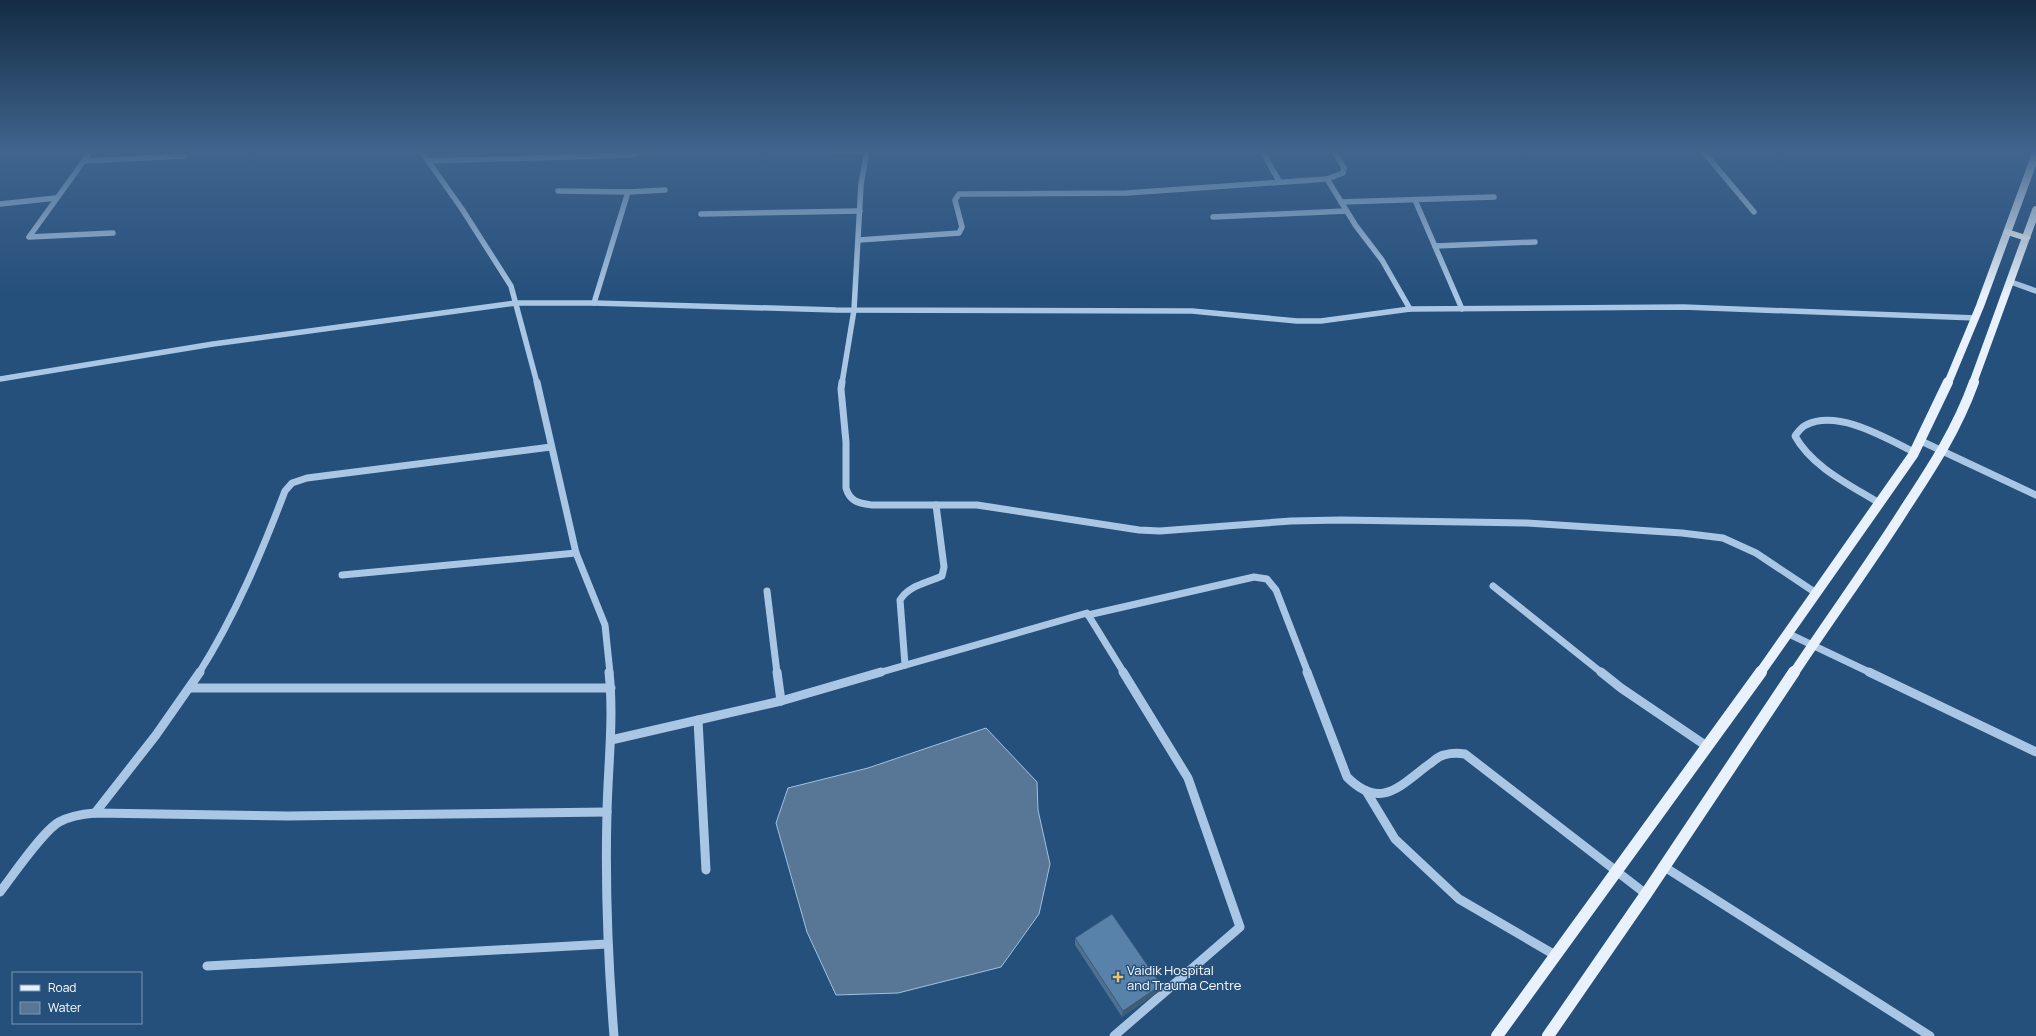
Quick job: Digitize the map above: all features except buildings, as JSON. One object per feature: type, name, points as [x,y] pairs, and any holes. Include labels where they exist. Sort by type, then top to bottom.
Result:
[{"type":"highway","points":[[2007,232],[2026,238]]},
{"type":"main road","points":[[1497,1036],[1708,747],[1921,441],[1938,407],[1976,318],[2019,199]]},
{"type":"main road","points":[[1548,1036],[1646,894],[1663,866],[1837,608],[1877,553],[1943,451],[1964,409],[2036,210]]},
{"type":"street","points":[[0,204],[43,199]]},
{"type":"street","points":[[55,199],[29,236],[33,238],[113,233]]},
{"type":"street","points":[[454,199],[512,286],[542,402],[576,553],[605,625],[611,688],[611,740],[607,812],[607,944],[614,1036]]},
{"type":"street","points":[[594,303],[626,199]]},
{"type":"street","points":[[860,199],[854,310],[841,389],[846,442],[846,488],[848,496],[855,502],[872,505],[977,505],[1139,530],[1160,531],[1291,521],[1341,520],[1527,523],[1682,533],[1723,538],[1756,553],[1816,593]]},
{"type":"street","points":[[859,240],[959,233],[962,227],[955,199]]},
{"type":"street","points":[[1339,199],[1346,211],[1382,260],[1410,310]]},
{"type":"street","points":[[1341,202],[1432,199]]},
{"type":"street","points":[[1743,199],[1754,212]]},
{"type":"street","points":[[1415,200],[1462,309]]},
{"type":"street","points":[[701,214],[860,211]]},
{"type":"street","points":[[1213,217],[1346,211]]},
{"type":"street","points":[[1435,246],[1536,242]]},
{"type":"street","points":[[2011,282],[2036,291]]},
{"type":"street","points":[[0,378],[213,344],[516,303],[594,303],[854,310],[1192,311],[1303,321],[1321,321],[1410,310],[1683,307],[1976,318]]},
{"type":"street","points":[[1879,503],[1818,462],[1798,444],[1796,436],[1804,426],[1818,420],[1834,420],[1877,434],[1914,452]]},
{"type":"street","points":[[1921,441],[2036,495]]},
{"type":"street","points":[[95,813],[190,688],[230,621],[247,585],[285,491],[292,483],[315,477],[551,446]]},
{"type":"street","points":[[905,666],[900,600],[902,594],[911,589],[934,581],[942,576],[944,567],[936,505]]},
{"type":"street","points":[[342,575],[576,553]]},
{"type":"street","points":[[611,740],[781,701],[1087,613],[1088,615],[1254,577],[1267,578],[1276,590],[1348,777],[1359,789],[1376,794],[1393,791],[1442,755],[1455,753],[1465,754],[1646,894]]},
{"type":"street","points":[[1493,586],[1621,688],[1708,747]]},
{"type":"street","points":[[767,591],[781,701]]},
{"type":"street","points":[[1088,615],[1188,778],[1240,927],[1114,1036]]},
{"type":"street","points":[[1787,633],[2036,752]]},
{"type":"street","points":[[190,688],[611,688]]},
{"type":"street","points":[[698,720],[706,870]]},
{"type":"street","points":[[1366,791],[1395,839],[1459,899],[1555,955]]},
{"type":"street","points":[[0,892],[50,828],[58,821],[70,816],[95,813],[288,816],[607,812]]},
{"type":"street","points":[[1663,866],[1930,1036]]},
{"type":"street","points":[[207,966],[607,944]]},
{"type":"water","points":[[986,728],[1037,782],[1038,810],[1050,864],[1039,914],[1001,967],[898,993],[836,995],[807,932],[776,823],[788,788],[868,768]]},
{"type":"place","name":"Vaidik Hospital and Trauma Centre","points":[[1118,977]]}]
